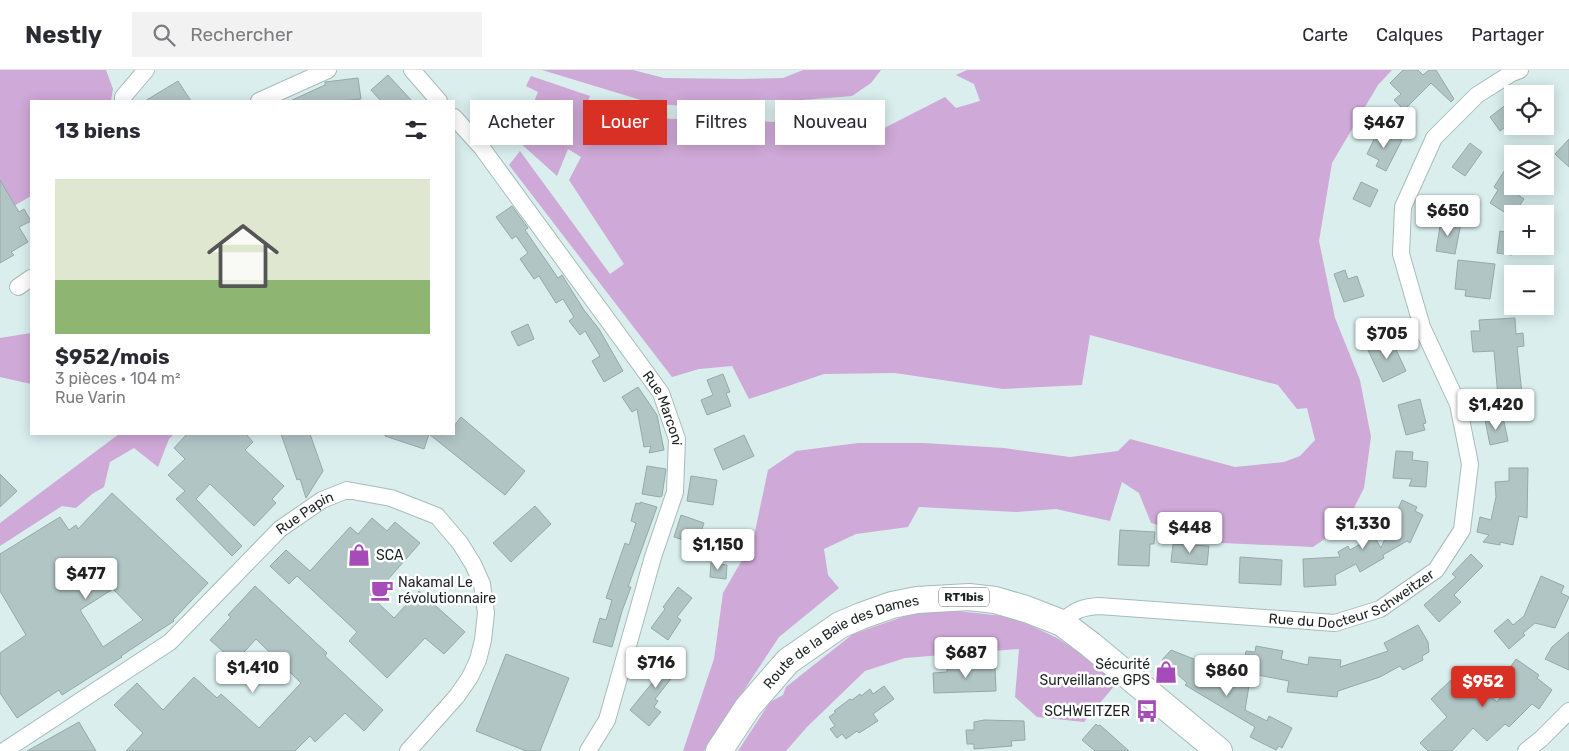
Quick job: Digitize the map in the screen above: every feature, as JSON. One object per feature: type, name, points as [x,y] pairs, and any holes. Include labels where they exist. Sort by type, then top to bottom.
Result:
[{"type":"main road","name":"Route de la Baie des Dames","points":[[719,751],[748,707],[788,661],[840,625],[892,605],[918,600],[970,596],[994,600],[1026,609],[1062,623],[1092,645],[1219,751]]},
{"type":"street","points":[[123,100],[123,97],[146,70]]},
{"type":"street","points":[[261,100],[328,70]]},
{"type":"street","points":[[412,70],[438,100]]},
{"type":"street","name":"Rue du Docteur Schweitzer","points":[[1062,623],[1071,613],[1078,609],[1099,606],[1335,623],[1380,609],[1436,570],[1462,530],[1470,464],[1458,404],[1422,326],[1401,254],[1403,207],[1434,138],[1477,95],[1520,70]]},
{"type":"street","name":"Rue Marconi","points":[[455,118],[482,148],[661,393],[677,439],[675,492],[653,557],[607,720],[588,751]]},
{"type":"street","name":"Rue Papin","points":[[4,751],[170,642],[280,529],[322,500],[347,490],[391,498],[437,516],[460,543],[473,564],[482,584],[486,613],[483,640],[478,660],[470,677],[457,696],[408,751]]},
{"type":"street","points":[[1526,751],[1569,711]]},
{"type":"shaded area","points":[[0,70],[106,70],[113,89],[111,100],[30,100],[30,197],[0,214]]},
{"type":"shaded area","points":[[542,70],[633,70],[664,78],[739,79],[783,78],[803,70],[881,70],[871,83],[852,96],[803,100],[677,100],[677,105],[667,105],[667,100],[641,100]]},
{"type":"shaded area","points":[[967,70],[1392,70],[1378,85],[1332,163],[1319,241],[1335,318],[1360,380],[1371,437],[1364,488],[1346,524],[1313,547],[1222,543],[1151,523],[1139,493],[1122,482],[1110,521],[1056,509],[1016,512],[919,507],[908,527],[856,534],[824,549],[828,575],[839,588],[779,637],[704,751],[683,751],[714,659],[723,593],[753,541],[768,470],[796,451],[858,443],[923,443],[1004,448],[1070,457],[1118,451],[1130,439],[1235,467],[1284,462],[1300,456],[1315,440],[1307,408],[1297,409],[1278,385],[1090,335],[1082,385],[1003,389],[895,373],[824,374],[749,399],[732,366],[699,369],[672,377],[509,165],[520,151],[610,274],[624,264],[569,180],[581,157],[568,149],[557,176],[522,145],[573,145],[573,100],[535,100],[538,92],[526,86],[531,76],[590,96],[588,100],[583,100],[583,145],[667,145],[667,119],[677,119],[677,145],[765,145],[765,122],[775,122],[775,145],[885,145],[885,128],[945,97],[956,108],[980,101],[974,84],[956,75]]},
{"type":"shaded area","points":[[30,333],[30,384],[0,377],[0,338]]},
{"type":"shaded area","points":[[118,435],[173,435],[169,439],[158,467],[134,448],[110,462],[104,487],[92,494],[76,508],[62,506],[0,546],[0,523]]},
{"type":"shaded area","points":[[929,608],[1013,617],[1057,638],[1108,671],[1116,684],[1084,722],[1037,717],[1015,697],[1019,649],[905,658],[865,671],[807,727],[786,751],[738,751],[770,702],[783,695],[786,687],[853,634]]},
{"type":"building","points":[[1403,70],[1418,70],[1423,75],[1429,70],[1436,70],[1454,99],[1451,102],[1431,83],[1404,110],[1394,100],[1401,94],[1390,83]]},
{"type":"building","points":[[388,75],[411,100],[380,100],[371,90]]},
{"type":"building","points":[[358,78],[361,99],[292,100],[325,85],[325,82]]},
{"type":"building","points":[[178,81],[190,100],[147,100]]},
{"type":"building","points":[[1504,106],[1504,128],[1500,131],[1490,117]]},
{"type":"building","points":[[1379,129],[1402,140],[1386,171],[1376,166],[1379,160],[1367,154]]},
{"type":"building","points":[[1569,139],[1569,167],[1555,154]]},
{"type":"building","points":[[1470,143],[1482,152],[1465,176],[1452,167]]},
{"type":"building","points":[[1504,171],[1504,195],[1518,195],[1524,199],[1520,205],[1504,205],[1504,212],[1490,203],[1498,190],[1494,187]]},
{"type":"building","points":[[0,180],[19,212],[24,209],[30,222],[19,227],[28,242],[11,252],[14,255],[0,263]]},
{"type":"building","points":[[1361,182],[1378,190],[1370,207],[1353,199]]},
{"type":"building","points":[[512,206],[528,228],[525,230],[558,278],[562,275],[584,310],[599,329],[623,371],[604,382],[592,361],[600,356],[585,331],[580,335],[569,321],[574,317],[563,299],[556,303],[539,276],[534,279],[520,259],[528,253],[516,236],[512,239],[496,217]]},
{"type":"building","points":[[1441,220],[1461,223],[1455,254],[1436,251]]},
{"type":"building","points":[[1500,231],[1504,232],[1504,254],[1497,253]]},
{"type":"building","points":[[1458,260],[1495,264],[1490,299],[1465,296],[1466,290],[1455,289]]},
{"type":"building","points":[[1345,270],[1348,279],[1357,276],[1364,296],[1344,302],[1334,274]]},
{"type":"building","points":[[1515,318],[1516,334],[1523,333],[1524,346],[1517,347],[1522,394],[1498,397],[1494,351],[1473,352],[1471,331],[1480,331],[1479,320]]},
{"type":"building","points":[[528,324],[534,339],[518,346],[511,332]]},
{"type":"building","points":[[1391,339],[1406,371],[1383,382],[1368,350]]},
{"type":"building","points":[[723,374],[730,392],[726,393],[731,406],[707,415],[701,400],[713,395],[707,380]]},
{"type":"building","points":[[638,387],[657,415],[664,450],[649,453],[651,446],[644,447],[637,409],[632,412],[622,397]]},
{"type":"building","points":[[1420,399],[1426,423],[1423,424],[1425,430],[1406,435],[1398,405]]},
{"type":"building","points":[[461,417],[525,471],[505,495],[430,435],[455,435],[455,425]]},
{"type":"building","points":[[1503,417],[1508,441],[1490,445],[1485,420]]},
{"type":"building","points":[[186,435],[247,435],[253,442],[245,450],[284,486],[272,499],[276,503],[254,526],[210,484],[196,499],[242,546],[232,556],[176,499],[185,491],[168,475],[185,459],[174,448]]},
{"type":"building","points":[[281,435],[310,435],[323,471],[306,498],[300,479],[297,480]]},
{"type":"building","points":[[385,435],[429,435],[424,449]]},
{"type":"building","points":[[744,435],[754,456],[723,470],[714,449]]},
{"type":"building","points":[[1396,451],[1413,452],[1412,460],[1428,462],[1426,487],[1409,486],[1412,479],[1393,478]]},
{"type":"building","points":[[647,466],[666,469],[662,496],[660,497],[642,494]]},
{"type":"building","points":[[1509,468],[1528,468],[1527,518],[1519,516],[1513,545],[1500,542],[1500,545],[1483,542],[1489,535],[1477,532],[1480,517],[1491,520],[1496,497],[1495,482],[1509,481]]},
{"type":"building","points":[[0,474],[17,491],[0,507]]},
{"type":"building","points":[[691,476],[717,480],[713,505],[687,501]]},
{"type":"building","points":[[112,493],[208,583],[174,621],[62,695],[59,690],[17,718],[0,693],[0,653],[26,635],[0,591],[0,554],[60,517],[69,530],[76,525],[78,529]],"holes":[[[113,589],[143,620],[103,647],[80,610]]]},
{"type":"building","points":[[1402,500],[1417,507],[1415,511],[1423,515],[1410,543],[1407,541],[1383,555],[1384,558],[1360,572],[1356,564],[1335,575],[1336,585],[1304,587],[1303,559],[1340,557],[1338,552],[1348,546],[1350,550],[1374,536],[1381,548]]},
{"type":"building","points":[[640,502],[657,507],[628,587],[631,587],[612,647],[593,642],[600,618],[606,620],[612,600],[606,598],[625,543],[629,545],[636,523],[631,521],[636,503],[640,504]]},
{"type":"building","points":[[535,506],[551,524],[511,562],[493,543]]},
{"type":"building","points":[[681,515],[704,523],[697,544],[674,537]]},
{"type":"building","points":[[372,518],[387,531],[395,522],[420,543],[384,584],[390,590],[377,602],[394,618],[419,591],[465,632],[444,654],[425,638],[387,678],[349,641],[357,632],[297,576],[289,584],[270,566],[286,550],[310,571],[350,527],[358,534]]},
{"type":"building","points":[[1120,530],[1155,532],[1154,544],[1150,544],[1149,566],[1118,565]]},
{"type":"building","points":[[1173,544],[1209,546],[1207,565],[1171,562]]},
{"type":"building","points":[[1471,554],[1483,566],[1454,595],[1461,602],[1439,622],[1424,605],[1456,577],[1452,574]]},
{"type":"building","points":[[1240,557],[1282,560],[1281,585],[1239,583]]},
{"type":"building","points":[[711,563],[727,565],[726,579],[710,577]]},
{"type":"building","points":[[1541,576],[1564,586],[1561,593],[1569,597],[1555,628],[1535,623],[1509,649],[1494,631],[1508,619],[1513,625],[1524,616]]},
{"type":"building","points":[[255,586],[327,653],[325,656],[383,710],[364,731],[345,713],[315,742],[310,736],[295,751],[126,751],[143,733],[114,705],[137,683],[163,710],[194,677],[217,698],[221,694],[259,728],[301,683],[256,639],[235,662],[210,640],[231,617],[228,615]]},
{"type":"building","points":[[678,587],[692,598],[677,617],[681,620],[668,640],[651,628],[665,609],[663,607]]},
{"type":"building","points":[[1418,625],[1428,642],[1429,652],[1422,656],[1423,660],[1403,670],[1400,666],[1380,677],[1338,691],[1337,697],[1287,692],[1289,681],[1242,672],[1246,651],[1255,652],[1256,646],[1283,651],[1281,659],[1308,665],[1309,657],[1341,660],[1340,667],[1388,651],[1384,643]]},
{"type":"building","points":[[1569,632],[1569,670],[1545,659],[1552,647]]},
{"type":"building","points":[[1171,650],[1199,661],[1249,686],[1245,710],[1267,721],[1269,716],[1292,728],[1282,748],[1279,746],[1276,750],[1250,737],[1255,727],[1185,685],[1187,683],[1162,660]]},
{"type":"building","points":[[665,652],[682,665],[655,699],[658,701],[654,707],[661,712],[649,726],[630,710],[657,677],[650,672]]},
{"type":"building","points":[[506,654],[569,678],[540,751],[526,751],[476,731]]},
{"type":"building","points":[[1516,659],[1539,675],[1537,678],[1552,690],[1539,709],[1532,704],[1509,727],[1505,724],[1487,741],[1473,728],[1452,751],[1428,751],[1420,743],[1447,717],[1431,699],[1451,680],[1459,674],[1477,692],[1481,688],[1497,702],[1515,677],[1507,672]]},
{"type":"building","points":[[986,663],[987,666],[995,666],[996,691],[934,693],[933,673],[947,672],[947,669],[969,666],[969,664]]},
{"type":"building","points":[[884,686],[894,699],[873,714],[878,721],[859,733],[857,731],[846,739],[842,734],[837,738],[830,729],[835,726],[829,717],[836,712],[834,711],[850,699],[852,700],[860,694],[861,696],[870,689],[873,694]]},
{"type":"building","points":[[984,720],[1024,721],[1025,740],[1011,741],[1012,746],[974,749],[974,744],[967,744],[966,730],[974,730],[974,722]]},
{"type":"building","points":[[79,722],[96,751],[27,751]]},
{"type":"building","points":[[1096,724],[1100,725],[1129,751],[1095,751],[1082,740]]},
{"type":"place","name":"SCA","points":[[359,555]]},
{"type":"place","name":"Nakamal Le révolutionnaire","points":[[382,590]]},
{"type":"place","name":"Sécurité Surveillance GPS","points":[[1166,672]]},
{"type":"place","name":"SCHWEITZER","points":[[1147,711]]}]
